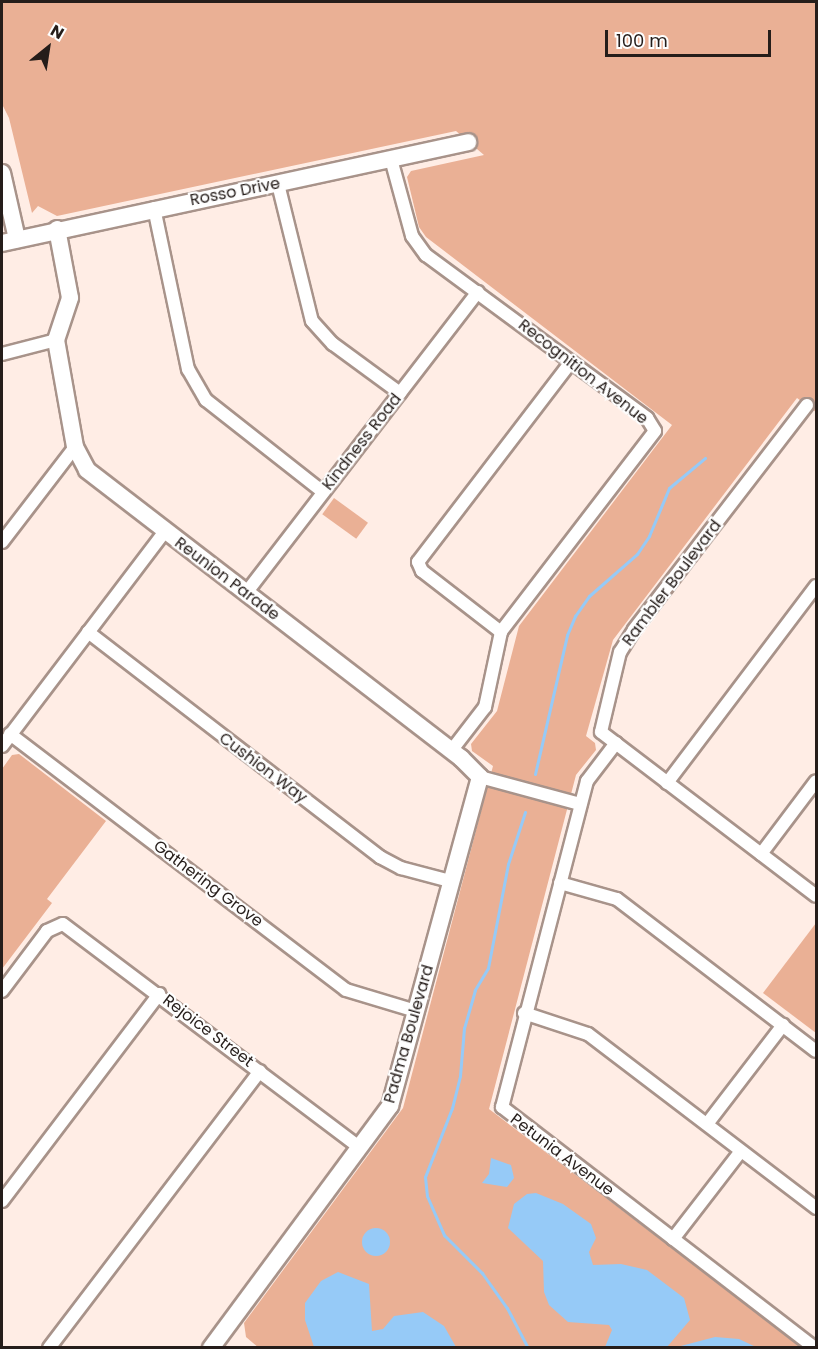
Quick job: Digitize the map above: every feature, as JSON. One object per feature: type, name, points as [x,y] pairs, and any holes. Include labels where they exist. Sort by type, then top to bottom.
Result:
[{"type":"street","name":"Rosso Drive","points":[[10,241],[153,208],[278,184],[468,142]]},
{"type":"street","name":"Recognition Avenue","points":[[391,159],[412,236],[426,255],[647,418],[655,431],[501,632],[485,707],[451,751]]},
{"type":"street","points":[[2,173],[10,241]]},
{"type":"street","points":[[278,184],[312,321],[333,344],[400,393]]},
{"type":"street","points":[[153,208],[188,369],[206,400],[324,492]]},
{"type":"street","name":"Reunion Parade","points":[[57,229],[70,298],[56,340],[75,447],[87,470],[451,751],[480,777],[580,804]]},
{"type":"street","name":"Kindness Road","points":[[246,593],[478,292]]},
{"type":"street","points":[[2,354],[56,340]]},
{"type":"street","points":[[501,632],[422,571],[418,562],[571,362]]},
{"type":"street","name":"Rambler Boulevard","points":[[807,405],[620,652],[601,732],[816,896]]},
{"type":"street","points":[[2,542],[75,447]]},
{"type":"street","points":[[2,746],[165,531]]},
{"type":"street","points":[[667,783],[816,586]]},
{"type":"street","name":"Cushion Way","points":[[88,632],[380,857],[401,868],[450,881]]},
{"type":"street","name":"Gathering Grove","points":[[10,734],[346,990],[416,1011]]},
{"type":"street","name":"Petunia Avenue","points":[[616,743],[587,781],[524,1013],[502,1107],[816,1347]]},
{"type":"street","name":"Padma Boulevard","points":[[211,1347],[390,1106],[480,777]]},
{"type":"street","points":[[761,854],[816,781]]},
{"type":"street","points":[[560,883],[616,899],[816,1051]]},
{"type":"street","name":"Rejoice Street","points":[[2,991],[52,926],[68,927],[360,1148]]},
{"type":"street","points":[[2,1201],[159,994]]},
{"type":"street","points":[[524,1013],[583,1030],[816,1208]]},
{"type":"street","points":[[707,1124],[783,1025]]},
{"type":"street","points":[[49,1347],[260,1071]]},
{"type":"street","points":[[674,1239],[741,1150]]},
{"type":"shaded area","points":[[2,2],[816,2],[816,412],[797,398],[613,640],[586,736],[595,743],[596,750],[576,775],[489,1109],[802,1347],[259,1348],[246,1337],[244,1323],[403,1108],[493,766],[472,751],[471,744],[497,711],[519,626],[672,425],[426,237],[419,227],[407,177],[411,171],[484,155],[456,131],[57,216],[38,206],[32,213],[9,118],[2,104]]},
{"type":"shaded area","points":[[334,498],[368,523],[356,539],[322,514]]},
{"type":"shaded area","points":[[19,754],[106,821],[47,899],[52,903],[2,969],[2,769],[12,755]]},
{"type":"shaded area","points":[[816,923],[816,1033],[763,993]]},
{"type":"water","points":[[491,1158],[511,1165],[514,1178],[507,1187],[482,1183],[489,1174]]},
{"type":"water","points":[[536,1193],[563,1204],[591,1224],[596,1238],[589,1252],[593,1265],[621,1264],[647,1270],[684,1298],[690,1320],[667,1347],[605,1347],[612,1330],[609,1325],[568,1322],[549,1305],[544,1292],[543,1261],[508,1228],[514,1204],[527,1194]]},
{"type":"water","points":[[376,1228],[386,1232],[390,1242],[386,1252],[376,1256],[366,1252],[362,1242],[366,1232]]},
{"type":"water","points":[[338,1272],[369,1284],[372,1331],[383,1329],[394,1316],[423,1312],[444,1326],[456,1347],[314,1347],[305,1320],[305,1303],[321,1281]]},
{"type":"water","points":[[715,1337],[739,1339],[756,1347],[677,1347]]},
{"type":"waterway","points":[[535,774],[567,635],[575,616],[589,596],[637,554],[649,536],[669,488],[705,458]]},
{"type":"waterway","points":[[525,812],[508,864],[488,968],[475,990],[464,1028],[460,1076],[452,1108],[425,1177],[427,1196],[444,1235],[482,1273],[507,1308],[528,1348]]}]
